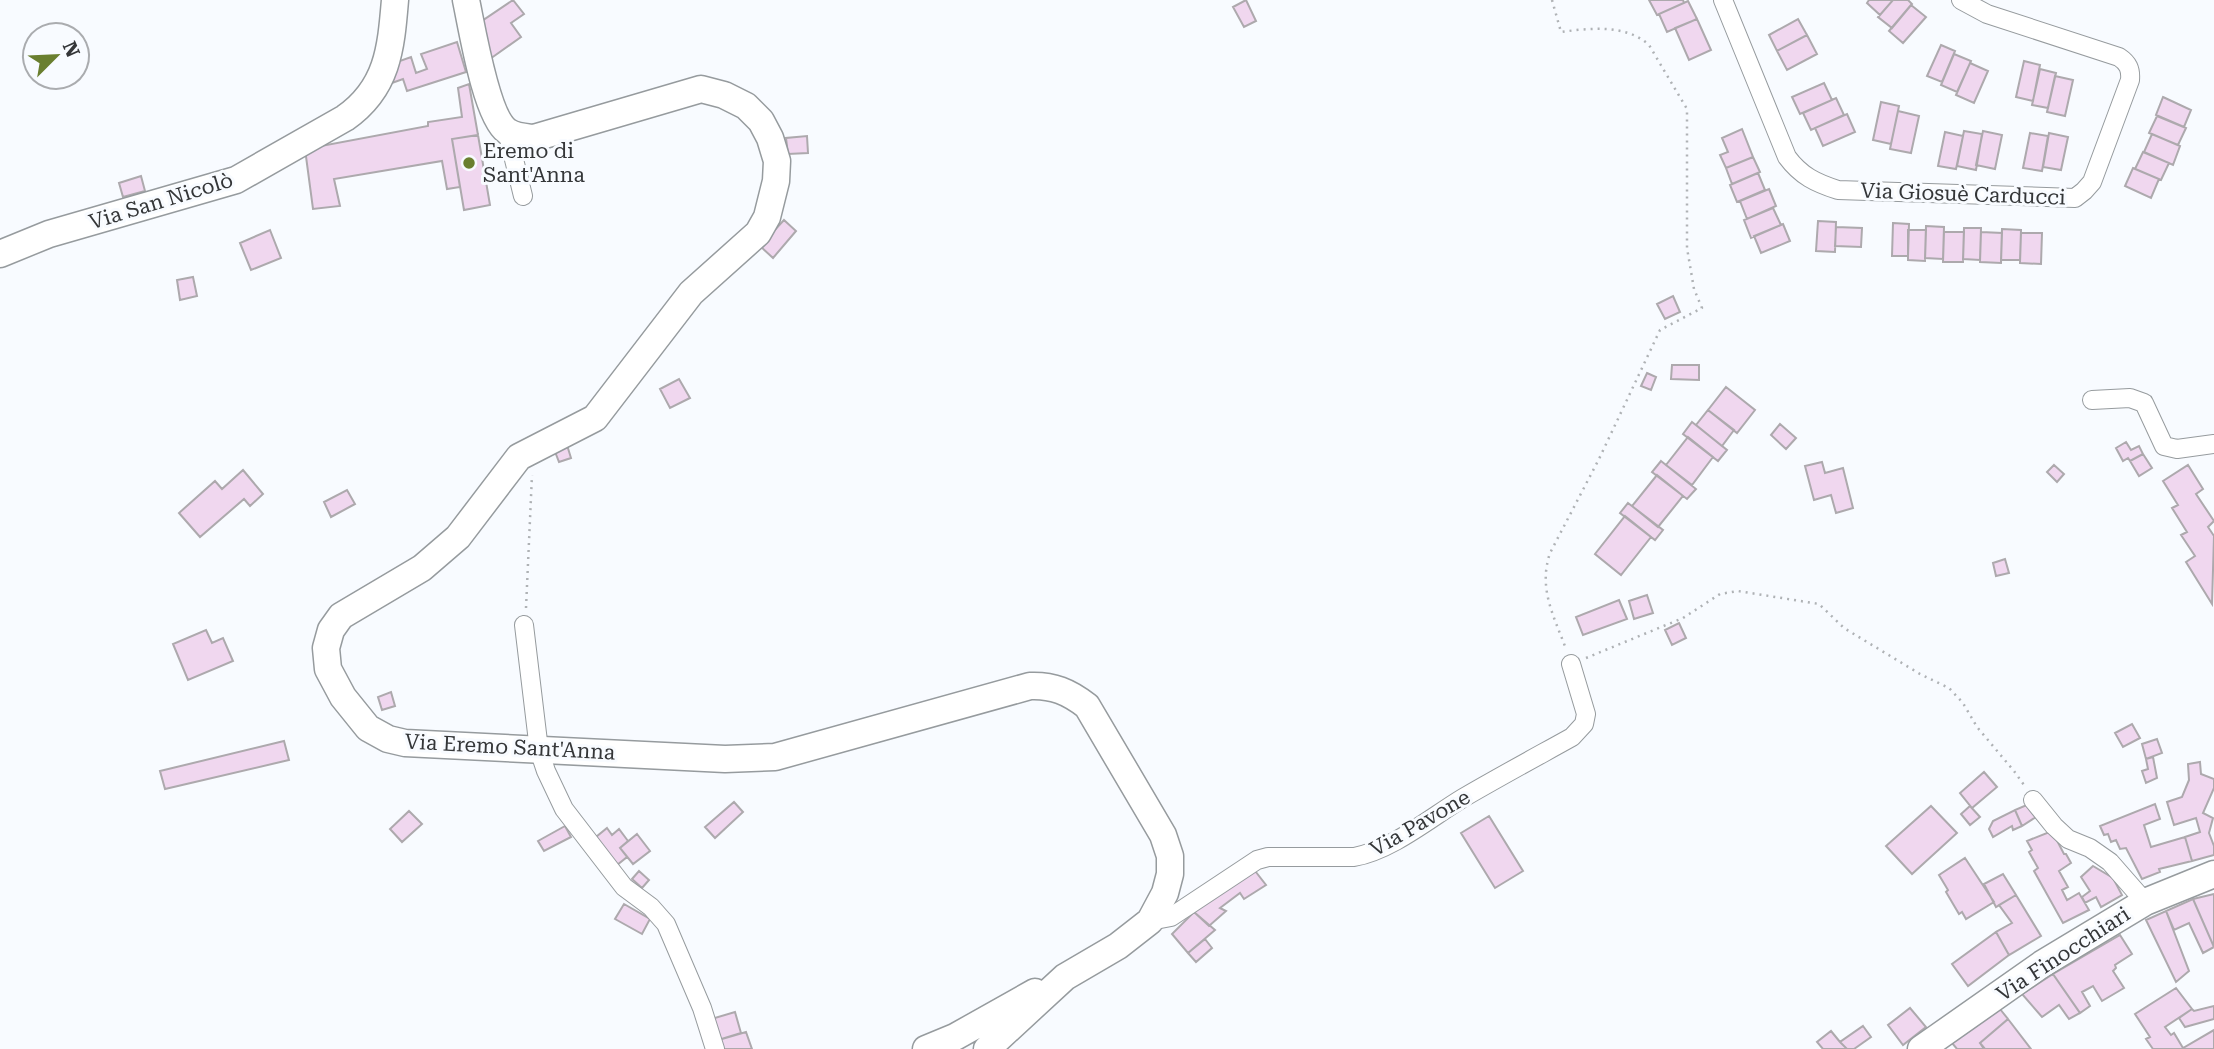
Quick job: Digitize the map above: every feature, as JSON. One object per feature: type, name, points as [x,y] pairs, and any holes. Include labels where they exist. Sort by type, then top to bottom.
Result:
[{"type":"street","name":"Via San Nicolò","points":[[0,254],[49,234],[236,180],[345,118],[361,107],[373,92],[388,61],[393,37],[395,0]]},
{"type":"street","points":[[466,0],[491,109],[507,131],[523,196]]},
{"type":"street","name":"Via Giosuè Carducci","points":[[1723,0],[1787,157],[1797,171],[1810,180],[1838,190],[2075,198],[2092,182],[2130,80],[2131,72],[2127,62],[2119,57],[1987,14],[1961,0]]},
{"type":"street","name":"Via Eremo Sant'Anna","points":[[507,131],[534,138],[701,89],[724,95],[746,106],[761,121],[770,138],[777,161],[767,217],[758,233],[691,293],[595,418],[519,457],[457,537],[422,568],[341,616],[331,630],[326,648],[328,669],[343,697],[368,728],[388,739],[405,743],[725,759],[775,757],[1030,685],[1048,685],[1073,695],[1087,706],[1163,835],[1170,856],[1170,874],[1165,893],[1150,921],[1118,946],[1065,977],[986,1049]]},
{"type":"street","points":[[2092,400],[2130,398],[2144,403],[2164,446],[2177,449],[2214,444]]},
{"type":"street","points":[[524,625],[539,750],[564,809],[624,887],[651,907],[666,925],[702,1008],[715,1049]]},
{"type":"street","name":"Via Pavone","points":[[1150,921],[1171,917],[1256,860],[1268,857],[1365,855],[1386,846],[1572,737],[1584,724],[1586,714],[1571,664]]},
{"type":"street","points":[[2033,800],[2054,827],[2068,839],[2090,848],[2110,862],[2145,902]]},
{"type":"street","name":"Via Finocchiari","points":[[1921,1049],[2042,964],[2145,902],[2214,874]]},
{"type":"street","points":[[926,1049],[964,1043],[999,1011],[1065,977]]},
{"type":"path","points":[[1552,0],[1561,32],[1596,27],[1640,37],[1649,45],[1688,109],[1687,248],[1694,289],[1702,308],[1660,330],[1545,566],[1545,592],[1571,664],[1683,618],[1720,594],[1738,591],[1819,604],[1844,628],[1920,674],[1949,688],[1963,703],[1977,727],[2014,771],[2033,800]]},
{"type":"path","points":[[524,625],[533,449]]},
{"type":"building","points":[[513,0],[524,14],[511,23],[521,37],[490,59],[479,23]]},
{"type":"building","points":[[1246,0],[1256,21],[1244,27],[1233,7]]},
{"type":"building","points":[[1649,0],[1683,0],[1684,3],[1657,15]]},
{"type":"building","points":[[1869,0],[1893,0],[1880,15],[1867,3]]},
{"type":"building","points":[[1893,0],[1908,0],[1912,4],[1892,28],[1878,17]]},
{"type":"building","points":[[1688,1],[1697,19],[1667,32],[1659,14]]},
{"type":"building","points":[[1911,5],[1926,17],[1903,43],[1889,31]]},
{"type":"building","points":[[1697,19],[1711,50],[1689,60],[1675,28]]},
{"type":"building","points":[[1798,19],[1807,35],[1777,51],[1769,35]]},
{"type":"building","points":[[1807,35],[1817,54],[1787,70],[1777,51]]},
{"type":"building","points":[[457,42],[466,72],[407,91],[403,79],[389,84],[397,62],[411,57],[416,73],[427,69],[421,54]]},
{"type":"building","points":[[1941,45],[1955,51],[1942,82],[1927,76]]},
{"type":"building","points":[[1954,54],[1971,61],[1957,92],[1941,85]]},
{"type":"building","points":[[2024,61],[2040,65],[2033,101],[2016,97]]},
{"type":"building","points":[[1970,63],[1988,71],[1974,103],[1956,95]]},
{"type":"building","points":[[2040,69],[2056,73],[2048,108],[2032,105]]},
{"type":"building","points":[[2055,76],[2073,80],[2065,116],[2047,112]]},
{"type":"building","points":[[1824,83],[1832,100],[1800,114],[1792,97]]},
{"type":"building","points":[[469,84],[478,135],[452,139],[460,187],[447,189],[442,161],[334,179],[340,206],[313,209],[305,149],[462,117],[458,88]]},
{"type":"building","points":[[2163,97],[2191,110],[2184,127],[2156,115]]},
{"type":"building","points":[[1836,98],[1844,115],[1811,130],[1803,113]]},
{"type":"building","points":[[1881,102],[1899,106],[1891,144],[1873,140]]},
{"type":"building","points":[[1898,111],[1919,116],[1911,153],[1890,149]]},
{"type":"building","points":[[1847,114],[1855,132],[1823,146],[1815,128]]},
{"type":"building","points":[[2157,116],[2186,128],[2178,145],[2149,133]]},
{"type":"building","points":[[1742,129],[1753,157],[1726,168],[1720,155],[1728,152],[1722,138]]},
{"type":"building","points":[[1964,131],[1982,134],[1976,170],[1957,166]]},
{"type":"building","points":[[1983,131],[2002,135],[1995,169],[1976,165]]},
{"type":"building","points":[[1945,132],[1963,136],[1956,169],[1938,166]]},
{"type":"building","points":[[2030,133],[2048,136],[2042,171],[2023,168]]},
{"type":"building","points":[[2049,133],[2068,137],[2061,170],[2043,167]]},
{"type":"building","points":[[2152,134],[2180,146],[2173,165],[2144,152]]},
{"type":"building","name":"Eremo di Sant'Anna","points":[[478,135],[490,205],[464,210],[452,139]]},
{"type":"building","points":[[807,136],[808,153],[788,154],[786,138]]},
{"type":"building","points":[[2143,152],[2169,163],[2161,180],[2135,169]]},
{"type":"building","points":[[1753,157],[1760,172],[1732,184],[1726,168]]},
{"type":"building","points":[[2133,168],[2159,179],[2151,198],[2125,186]]},
{"type":"building","points":[[1758,173],[1765,190],[1737,202],[1730,185]]},
{"type":"building","points":[[141,176],[145,191],[123,197],[119,183]]},
{"type":"building","points":[[1769,189],[1776,206],[1747,219],[1740,201]]},
{"type":"building","points":[[1773,208],[1781,225],[1751,238],[1744,220]]},
{"type":"building","points":[[784,220],[796,231],[773,258],[760,246]]},
{"type":"building","points":[[1818,221],[1836,222],[1835,252],[1816,251]]},
{"type":"building","points":[[1893,223],[1909,224],[1908,256],[1892,256]]},
{"type":"building","points":[[1783,224],[1790,241],[1761,253],[1754,236]]},
{"type":"building","points":[[1926,226],[1944,227],[1943,259],[1925,258]]},
{"type":"building","points":[[1836,227],[1862,228],[1861,247],[1835,246]]},
{"type":"building","points":[[1964,228],[1981,228],[1980,260],[1963,259]]},
{"type":"building","points":[[2002,229],[2021,230],[2020,260],[2001,260]]},
{"type":"building","points":[[270,230],[281,258],[251,270],[240,243]]},
{"type":"building","points":[[1908,230],[1926,230],[1925,261],[1908,260]]},
{"type":"building","points":[[1944,232],[1964,232],[1963,262],[1943,262]]},
{"type":"building","points":[[1981,232],[2002,233],[2001,263],[1980,262]]},
{"type":"building","points":[[2021,233],[2042,233],[2041,264],[2020,263]]},
{"type":"building","points":[[193,277],[197,296],[180,300],[177,280]]},
{"type":"building","points":[[1673,296],[1680,312],[1665,319],[1657,304]]},
{"type":"building","points":[[1672,365],[1699,365],[1699,380],[1671,379]]},
{"type":"building","points":[[1647,373],[1656,377],[1651,390],[1641,386]]},
{"type":"building","points":[[679,379],[690,398],[670,408],[660,389]]},
{"type":"building","points":[[1726,387],[1755,410],[1737,433],[1708,410]]},
{"type":"building","points":[[1708,410],[1734,430],[1722,446],[1696,425]]},
{"type":"building","points":[[1692,422],[1727,450],[1718,461],[1683,434]]},
{"type":"building","points":[[1780,424],[1796,438],[1786,449],[1771,435]]},
{"type":"building","points":[[1688,437],[1713,457],[1692,485],[1666,465]]},
{"type":"building","points":[[2126,442],[2131,450],[2139,446],[2143,454],[2130,461],[2128,458],[2123,461],[2116,448]]},
{"type":"building","points":[[567,445],[571,458],[559,462],[554,449]]},
{"type":"building","points":[[2143,454],[2152,468],[2139,476],[2130,461]]},
{"type":"building","points":[[1661,461],[1696,489],[1687,499],[1652,472]]},
{"type":"building","points":[[1822,462],[1825,473],[1843,468],[1853,508],[1836,513],[1831,495],[1814,500],[1805,466]]},
{"type":"building","points":[[2054,465],[2064,474],[2057,482],[2047,472]]},
{"type":"building","points":[[2188,465],[2203,489],[2196,494],[2214,521],[2208,527],[2214,536],[2212,604],[2186,562],[2195,556],[2181,535],[2187,532],[2172,508],[2178,505],[2163,481]]},
{"type":"building","points":[[243,470],[263,494],[250,506],[244,499],[200,537],[179,513],[215,481],[222,489]]},
{"type":"building","points":[[1657,475],[1683,496],[1658,527],[1632,506]]},
{"type":"building","points":[[347,490],[355,504],[331,517],[324,502]]},
{"type":"building","points":[[1628,503],[1663,530],[1655,540],[1620,513]]},
{"type":"building","points":[[1625,516],[1651,537],[1621,575],[1595,554]]},
{"type":"building","points":[[2005,559],[2009,573],[1996,576],[1993,563]]},
{"type":"building","points":[[1647,595],[1653,613],[1634,619],[1629,601]]},
{"type":"building","points":[[1619,600],[1627,619],[1583,635],[1576,617]]},
{"type":"building","points":[[1679,623],[1686,638],[1672,645],[1665,630]]},
{"type":"building","points":[[206,630],[212,643],[223,638],[233,661],[188,680],[173,644]]},
{"type":"building","points":[[391,692],[395,706],[382,710],[378,697]]},
{"type":"building","points":[[2132,724],[2140,738],[2123,747],[2115,733]]},
{"type":"building","points":[[2157,739],[2162,753],[2146,759],[2142,744]]},
{"type":"building","points":[[284,741],[289,760],[165,789],[160,771]]},
{"type":"building","points":[[2153,757],[2157,778],[2146,783],[2142,771],[2148,769],[2146,759]]},
{"type":"building","points":[[2200,762],[2201,774],[2214,779],[2214,788],[2203,813],[2213,818],[2209,833],[2214,855],[2192,861],[2185,837],[2200,832],[2196,818],[2174,825],[2167,802],[2182,797],[2189,780],[2188,764]]},
{"type":"building","points":[[1984,772],[1997,787],[1972,808],[1960,793]]},
{"type":"building","points":[[734,802],[743,812],[715,838],[705,827]]},
{"type":"building","points":[[2029,804],[2036,817],[2022,826],[2015,810]]},
{"type":"building","points":[[2155,804],[2160,819],[2144,825],[2151,847],[2185,837],[2192,861],[2159,869],[2160,872],[2142,879],[2126,848],[2120,849],[2116,840],[2111,842],[2100,826]]},
{"type":"building","points":[[1931,806],[1957,833],[1912,874],[1886,846]]},
{"type":"building","points":[[1970,806],[1980,817],[1970,825],[1961,814]]},
{"type":"building","points":[[2015,810],[2022,826],[2013,830],[2012,826],[1993,837],[1989,829],[1993,821]]},
{"type":"building","points":[[409,811],[422,824],[402,842],[390,829]]},
{"type":"building","points":[[1489,816],[1523,871],[1495,888],[1461,833]]},
{"type":"building","points":[[565,826],[571,837],[544,851],[538,841]]},
{"type":"building","points":[[607,828],[612,835],[619,829],[628,841],[620,848],[627,857],[617,865],[596,837]]},
{"type":"building","points":[[2052,831],[2071,863],[2059,871],[2068,887],[2062,890],[2067,900],[2079,893],[2089,910],[2063,923],[2034,871],[2038,868],[2029,852],[2032,850],[2027,841]]},
{"type":"building","points":[[637,834],[650,851],[633,864],[620,848]]},
{"type":"building","points":[[1965,858],[1994,902],[1966,919],[1962,912],[1959,914],[1939,875]]},
{"type":"building","points":[[2093,866],[2113,878],[2122,895],[2101,907],[2096,897],[2085,903],[2082,897],[2090,891],[2081,877]]},
{"type":"building","points":[[1252,867],[1266,885],[1244,899],[1240,893],[1220,908],[1226,911],[1209,926],[1194,912],[1211,895]]},
{"type":"building","points":[[639,871],[649,880],[642,888],[632,879]]},
{"type":"building","points":[[2003,874],[2016,895],[1996,907],[1984,884]]},
{"type":"building","points":[[2214,894],[2214,947],[2193,899]]},
{"type":"building","points":[[2016,895],[2041,936],[2009,955],[1996,932],[2012,923],[1999,905]]},
{"type":"building","points":[[2193,899],[2214,947],[2203,953],[2189,923],[2174,930],[2166,911]]},
{"type":"building","points":[[624,904],[650,919],[642,934],[615,919]]},
{"type":"building","points":[[2166,911],[2189,971],[2176,982],[2146,920]]},
{"type":"building","points":[[1194,912],[1215,930],[1188,953],[1172,934]]},
{"type":"building","points":[[1996,932],[2009,955],[1968,986],[1952,964]]},
{"type":"building","points":[[2120,935],[2132,954],[2115,965],[2113,971],[2124,988],[2102,1001],[2093,986],[2082,992],[2090,1006],[2080,1013],[2053,974]]},
{"type":"building","points":[[1205,939],[1212,948],[1196,962],[1188,953]]},
{"type":"building","points":[[2053,974],[2080,1013],[2069,1019],[2059,1005],[2042,1017],[2022,994]]},
{"type":"building","points":[[2176,988],[2192,1009],[2165,1027],[2171,1035],[2174,1033],[2183,1048],[2214,1030],[2214,1049],[2153,1049],[2146,1039],[2150,1037],[2135,1014]]},
{"type":"building","points":[[2214,1006],[2214,1019],[2185,1027],[2179,1018],[2192,1009],[2194,1011]]},
{"type":"building","points":[[1910,1008],[1926,1027],[1903,1045],[1888,1025]]},
{"type":"building","points":[[2000,1009],[2008,1019],[1980,1043],[1984,1049],[1957,1049],[1952,1043]]},
{"type":"building","points":[[735,1012],[741,1033],[715,1041],[708,1020]]},
{"type":"building","points":[[2008,1019],[2031,1049],[1985,1049],[1980,1043]]},
{"type":"building","points":[[1863,1026],[1871,1037],[1854,1049],[1847,1049],[1840,1042]]},
{"type":"building","points":[[1831,1031],[1847,1049],[1823,1049],[1817,1042]]},
{"type":"building","points":[[746,1032],[752,1049],[717,1049],[715,1041]]},
{"type":"place","name":"Eremo di Sant'Anna","points":[[469,163]]}]
